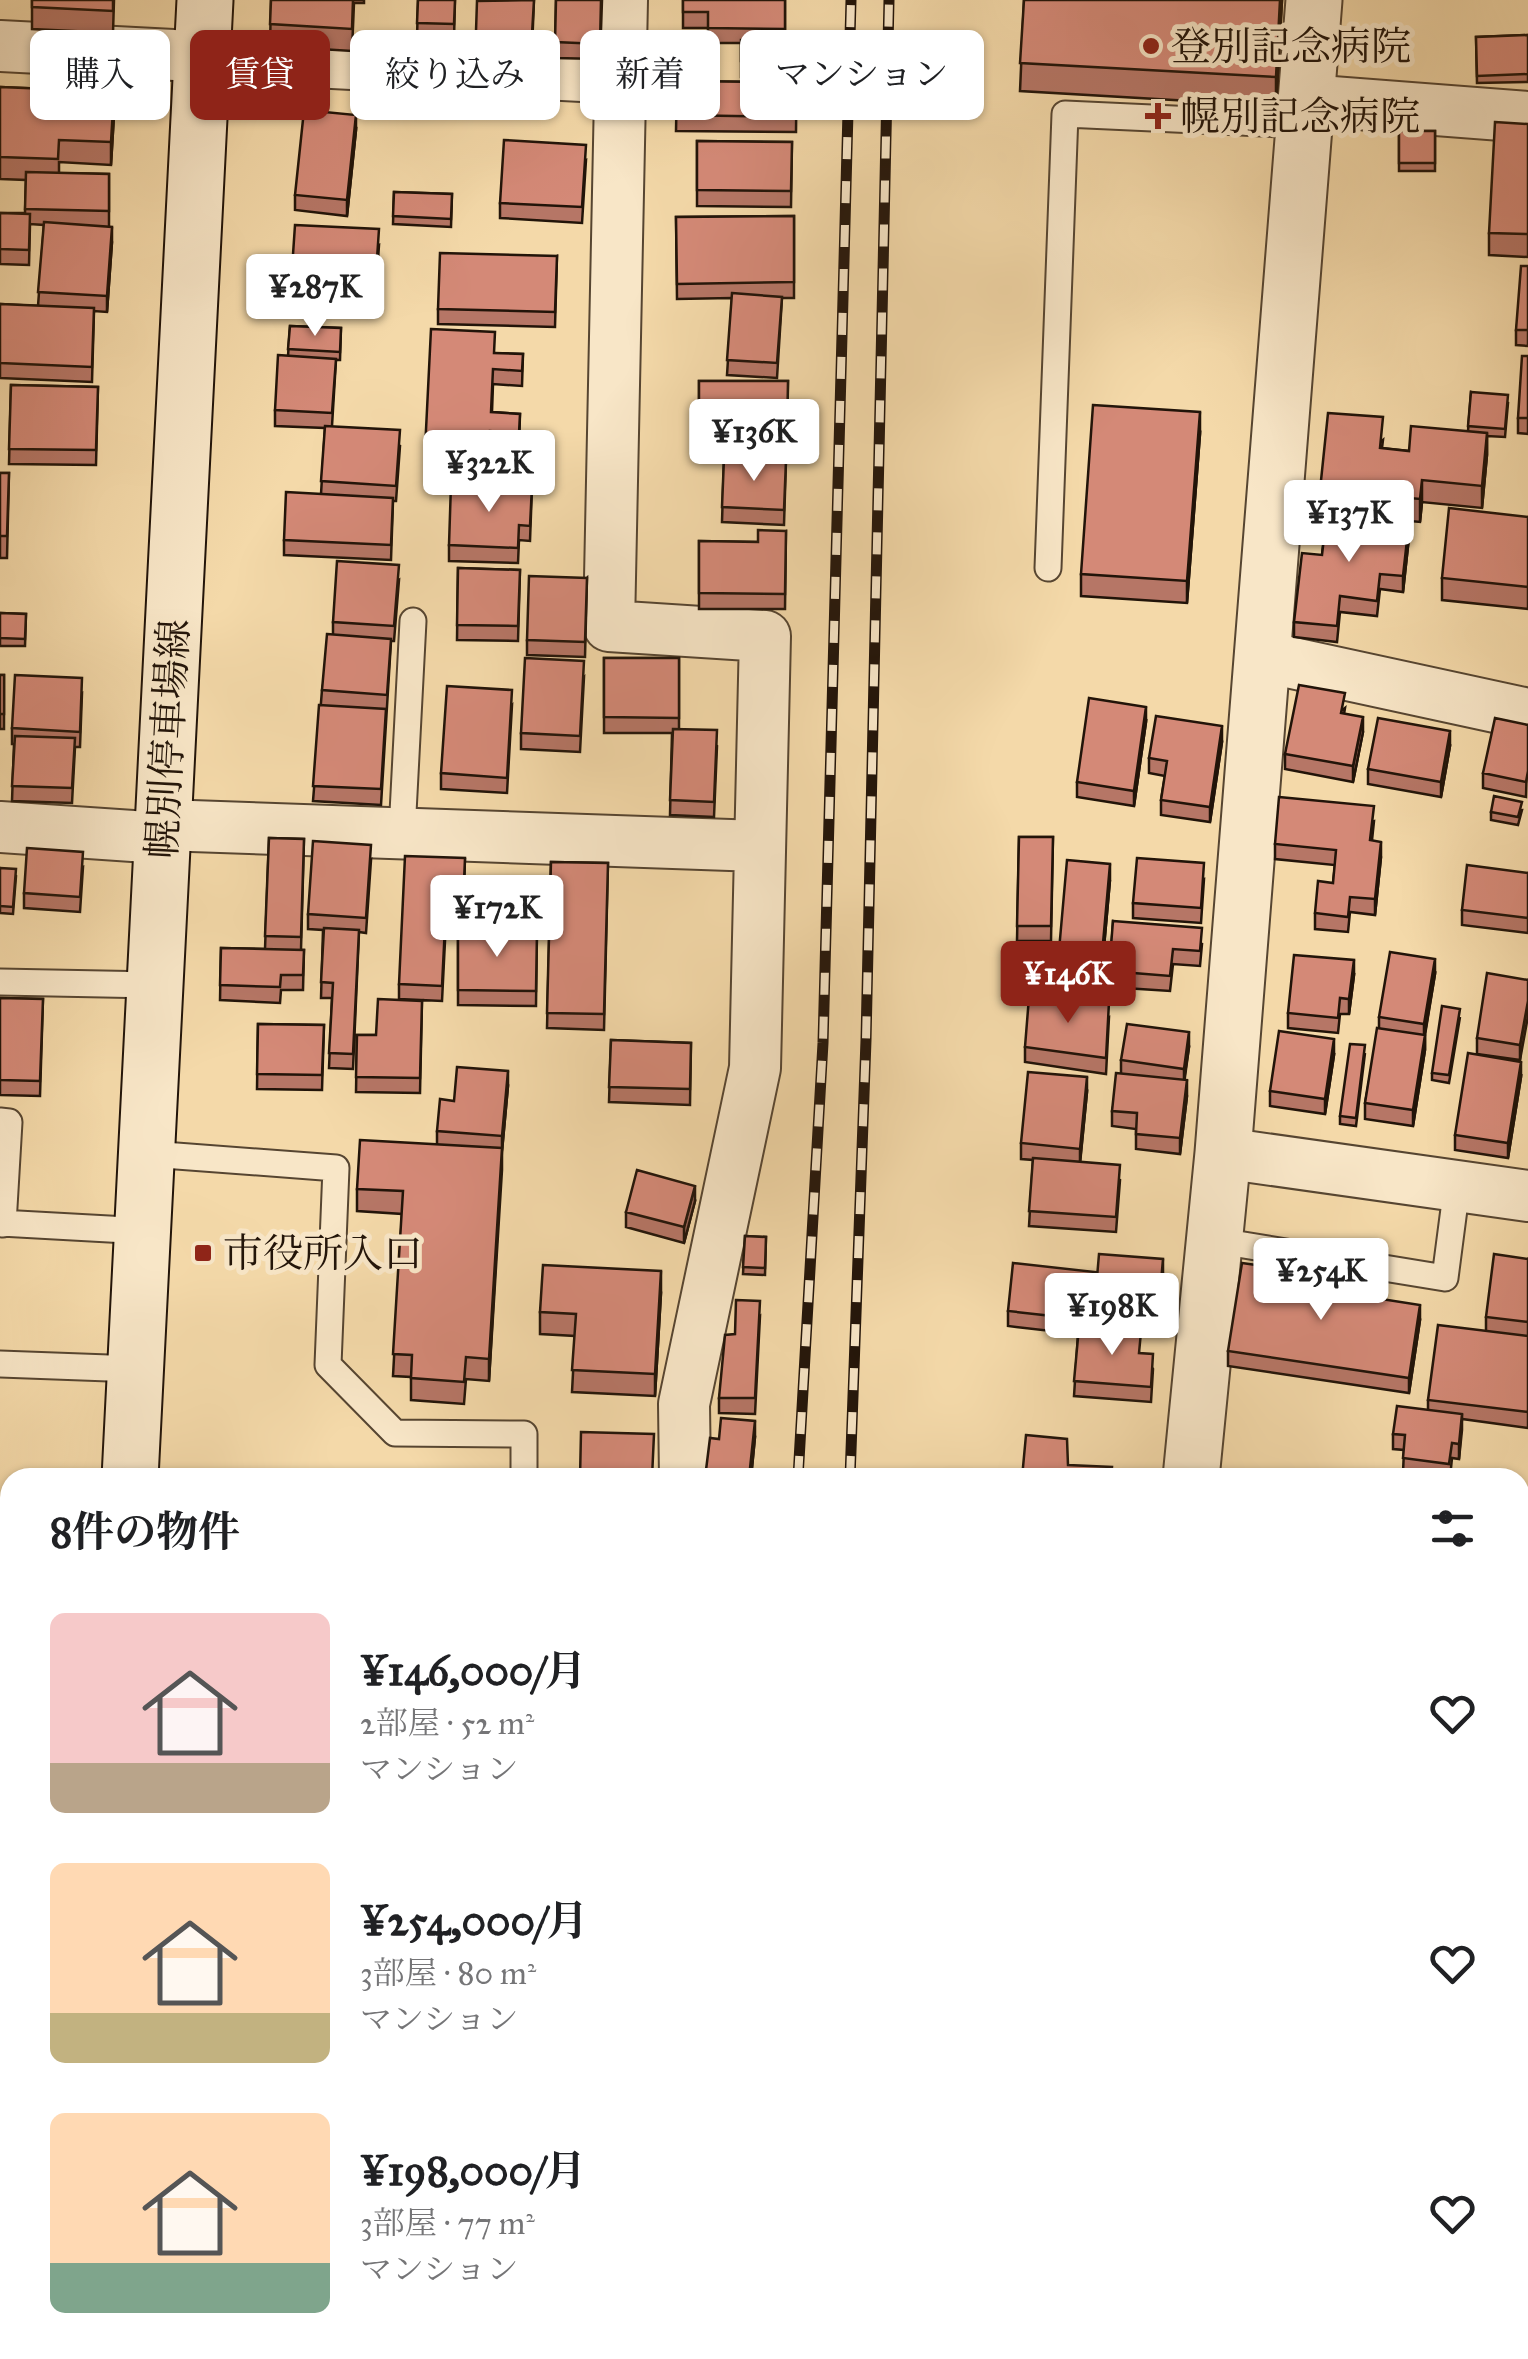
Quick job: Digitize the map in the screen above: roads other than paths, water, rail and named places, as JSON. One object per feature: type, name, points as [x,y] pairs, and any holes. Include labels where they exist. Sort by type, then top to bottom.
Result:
[{"type":"main road","name":"幌別停車場線","points":[[204,30],[205,0]]},
{"type":"main road","points":[[1191,1468],[1223,1153],[1314,0]]},
{"type":"main road","name":"幌別停車場線","points":[[131,1468],[150,1154],[162,831],[199,120]]},
{"type":"street","points":[[622,0],[622,30]]},
{"type":"street","points":[[0,46],[190,59]]},
{"type":"street","points":[[330,65],[580,76]]},
{"type":"street","points":[[1305,113],[1528,117]]},
{"type":"street","points":[[620,120],[609,626],[765,636],[756,1068],[684,1404],[685,1468]]},
{"type":"street","points":[[1260,656],[1528,714]]},
{"type":"street","points":[[0,827],[402,832],[759,846]]},
{"type":"street","points":[[1223,1153],[1528,1196]]},
{"type":"lane","points":[[1048,568],[1066,114],[1305,113]]},
{"type":"lane","points":[[402,832],[413,621]]},
{"type":"lane","points":[[0,982],[156,984]]},
{"type":"lane","points":[[0,1121],[8,1122],[1,1224],[145,1232]]},
{"type":"lane","points":[[150,1154],[336,1168],[328,1365],[395,1433],[524,1434],[524,1468]]},
{"type":"lane","points":[[1213,1240],[1445,1278],[1458,1186]]},
{"type":"lane","points":[[0,1364],[136,1369]]},
{"type":"railway","points":[[799,1468],[823,1043],[851,0]]},
{"type":"railway","points":[[850,1468],[866,1040],[889,0]]},
{"type":"place","name":"登別記念病院","points":[[1151,46]]},
{"type":"place","name":"幌別記念病院","points":[[1158,116]]},
{"type":"place","name":"市役所入口","points":[[203,1253]]}]
